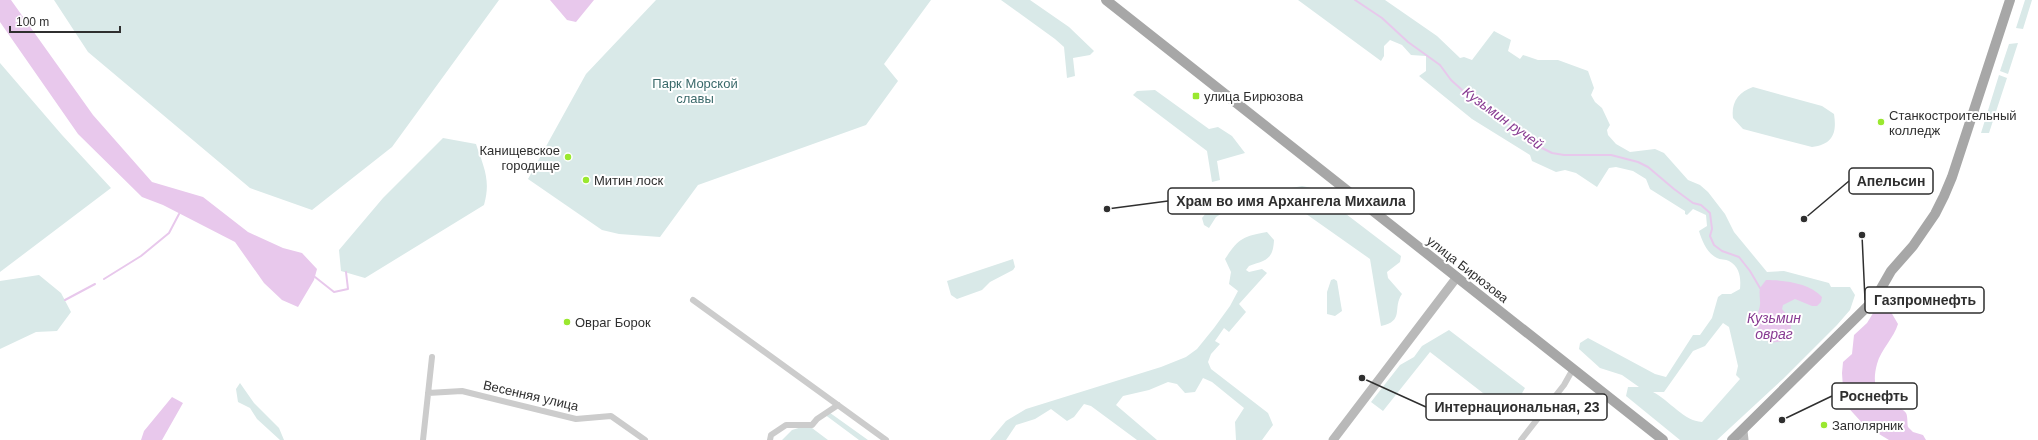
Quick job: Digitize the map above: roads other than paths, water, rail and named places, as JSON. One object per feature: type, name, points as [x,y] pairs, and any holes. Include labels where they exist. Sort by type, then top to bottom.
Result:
[{"type":"main road","name":"улица Бирюзова","points":[[1106,0],[1663,440]]},
{"type":"main road","points":[[1732,440],[1743,435],[1875,299],[1892,271],[1935,214],[1952,177],[2010,0]]},
{"type":"main road","points":[[1334,440],[1457,277]]},
{"type":"street","points":[[693,300],[886,440]]},
{"type":"street","points":[[423,440],[432,356]]},
{"type":"street","points":[[1521,440],[1564,385],[1573,369]]},
{"type":"street","name":"Весенняя улица","points":[[428,393],[462,391],[576,418],[611,416],[645,440]]},
{"type":"street","points":[[770,440],[771,435],[786,425],[812,425],[838,404]]},
{"type":"water","points":[[0,0],[11,0],[93,115],[152,182],[203,197],[248,232],[283,248],[302,253],[317,269],[314,280],[298,307],[282,300],[264,283],[235,242],[163,205],[142,197],[78,134],[0,22]]},
{"type":"water","points":[[550,0],[594,0],[576,22],[567,20]]},
{"type":"water","name":"Кузьмин овраг","points":[[1766,280],[1803,285],[1811,288],[1822,297],[1821,302],[1817,306],[1812,306],[1795,299],[1783,305],[1782,309],[1790,320],[1791,330],[1787,339],[1781,341],[1770,342],[1761,337],[1758,332],[1757,317],[1760,303],[1760,288]]},
{"type":"water","points":[[1882,304],[1891,312],[1898,324],[1894,334],[1881,353],[1877,364],[1875,377],[1876,388],[1882,397],[1906,413],[1908,427],[1913,432],[1923,435],[1926,440],[1889,440],[1864,425],[1844,403],[1842,373],[1843,362],[1852,354],[1854,335],[1867,323],[1878,305]]},
{"type":"water","points":[[172,397],[183,403],[162,440],[141,440],[144,431]]},
{"type":"waterway","name":"Кузьмин ручей","points":[[1355,0],[1382,18],[1408,42],[1440,65],[1451,80],[1472,99],[1542,148],[1552,153],[1564,155],[1611,155],[1638,162],[1648,167],[1674,189],[1693,203],[1701,205],[1710,213],[1712,229],[1710,236],[1714,245],[1722,251],[1739,257],[1750,271],[1760,288]]},
{"type":"waterway","points":[[104,279],[141,256],[169,233],[179,214]]},
{"type":"waterway","points":[[315,277],[334,292],[348,289],[346,272]]},
{"type":"waterway","points":[[65,300],[95,284]]},
{"type":"place","name":"улица Бирюзова","points":[[1196,96]]},
{"type":"place","name":"Станкостроительный колледж","points":[[1881,122]]},
{"type":"place","name":"Канищевское городище","points":[[568,157]]},
{"type":"place","name":"Митин лоск","points":[[586,180]]},
{"type":"place","name":"Храм во имя Архангела Михаила","points":[[1107,209]]},
{"type":"place","name":"Апельсин","points":[[1804,219]]},
{"type":"place","name":"Газпромнефть","points":[[1862,235]]},
{"type":"place","name":"Овраг Борок","points":[[567,322]]},
{"type":"place","name":"Интернациональная, 23","points":[[1362,378]]},
{"type":"place","name":"Роснефть","points":[[1782,420]]},
{"type":"place","name":"Заполярник","points":[[1824,425]]},
{"type":"park label","name":"Парк Морской славы","points":[[695,90]]}]
